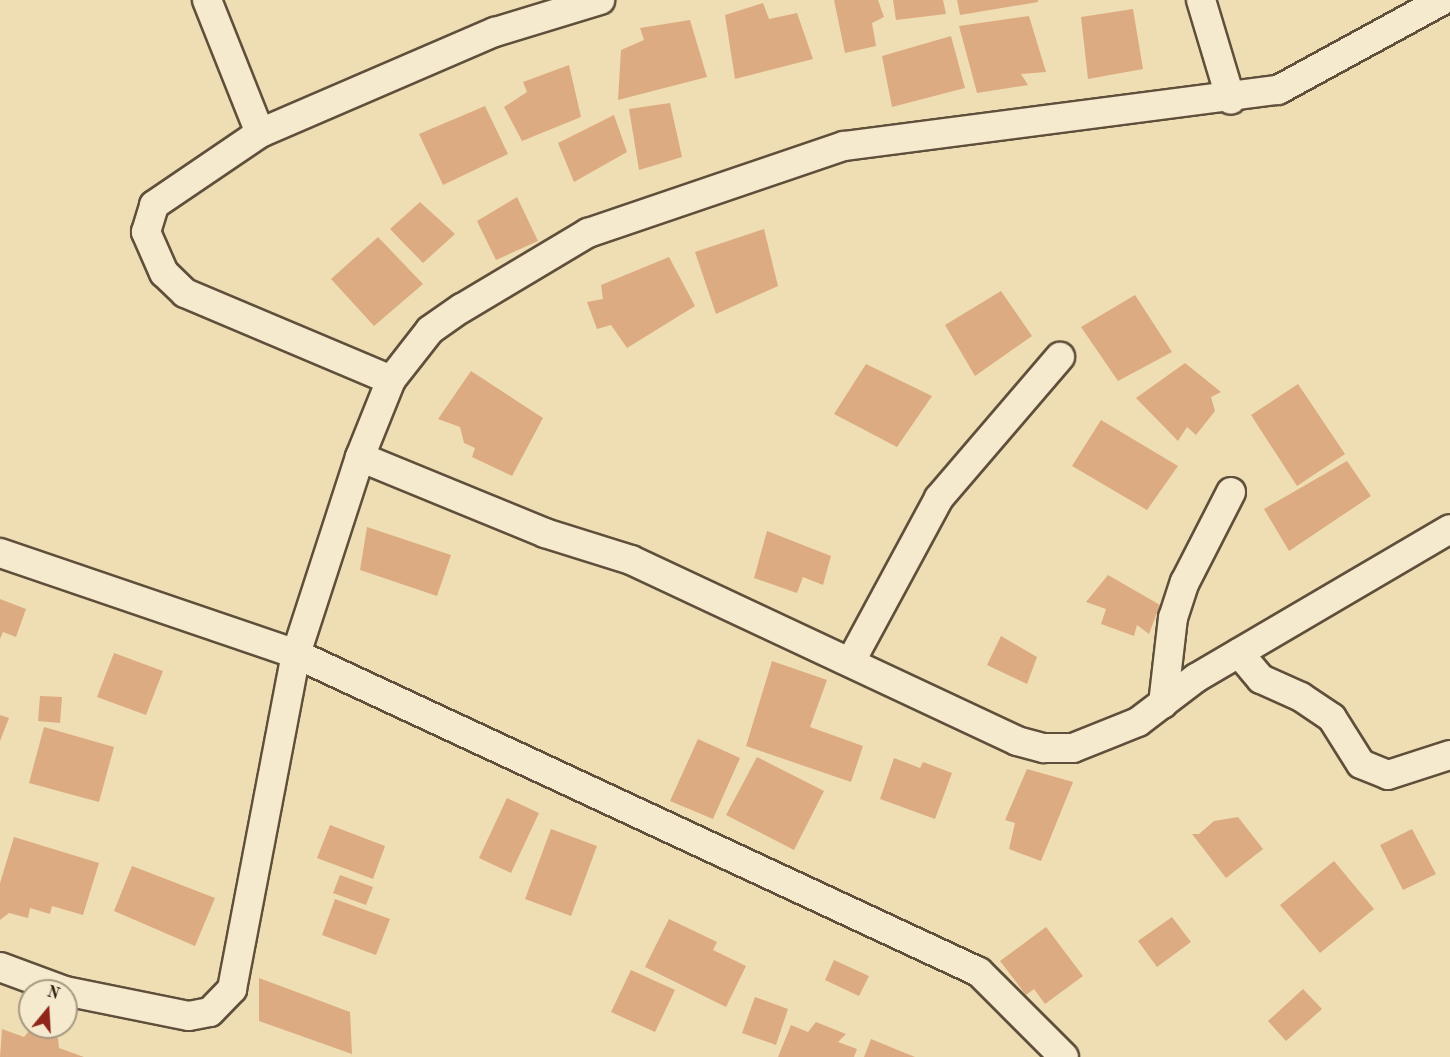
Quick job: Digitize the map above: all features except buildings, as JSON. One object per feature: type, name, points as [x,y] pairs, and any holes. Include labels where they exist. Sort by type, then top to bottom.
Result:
[{"type":"street","points":[[207,0],[260,134]]},
{"type":"street","points":[[391,380],[185,293],[164,273],[146,232],[154,205],[260,134],[495,32],[600,0]]},
{"type":"street","points":[[1201,0],[1231,100]]},
{"type":"street","points":[[0,968],[65,990],[189,1016],[210,1012],[232,988],[296,654],[360,457],[391,380],[430,330],[588,233],[844,146],[1231,100],[1300,82],[1443,0]]},
{"type":"street","points":[[851,661],[939,498],[1060,357]]},
{"type":"street","points":[[360,457],[545,533],[631,560],[851,661],[1017,741],[1044,748],[1073,748],[1138,722],[1239,653],[1450,529]]},
{"type":"street","points":[[1163,704],[1173,618],[1185,582],[1231,492]]},
{"type":"street","points":[[0,553],[296,654],[979,972],[1064,1057]]},
{"type":"street","points":[[1239,653],[1261,679],[1301,697],[1332,718],[1361,764],[1388,775],[1450,755]]}]
